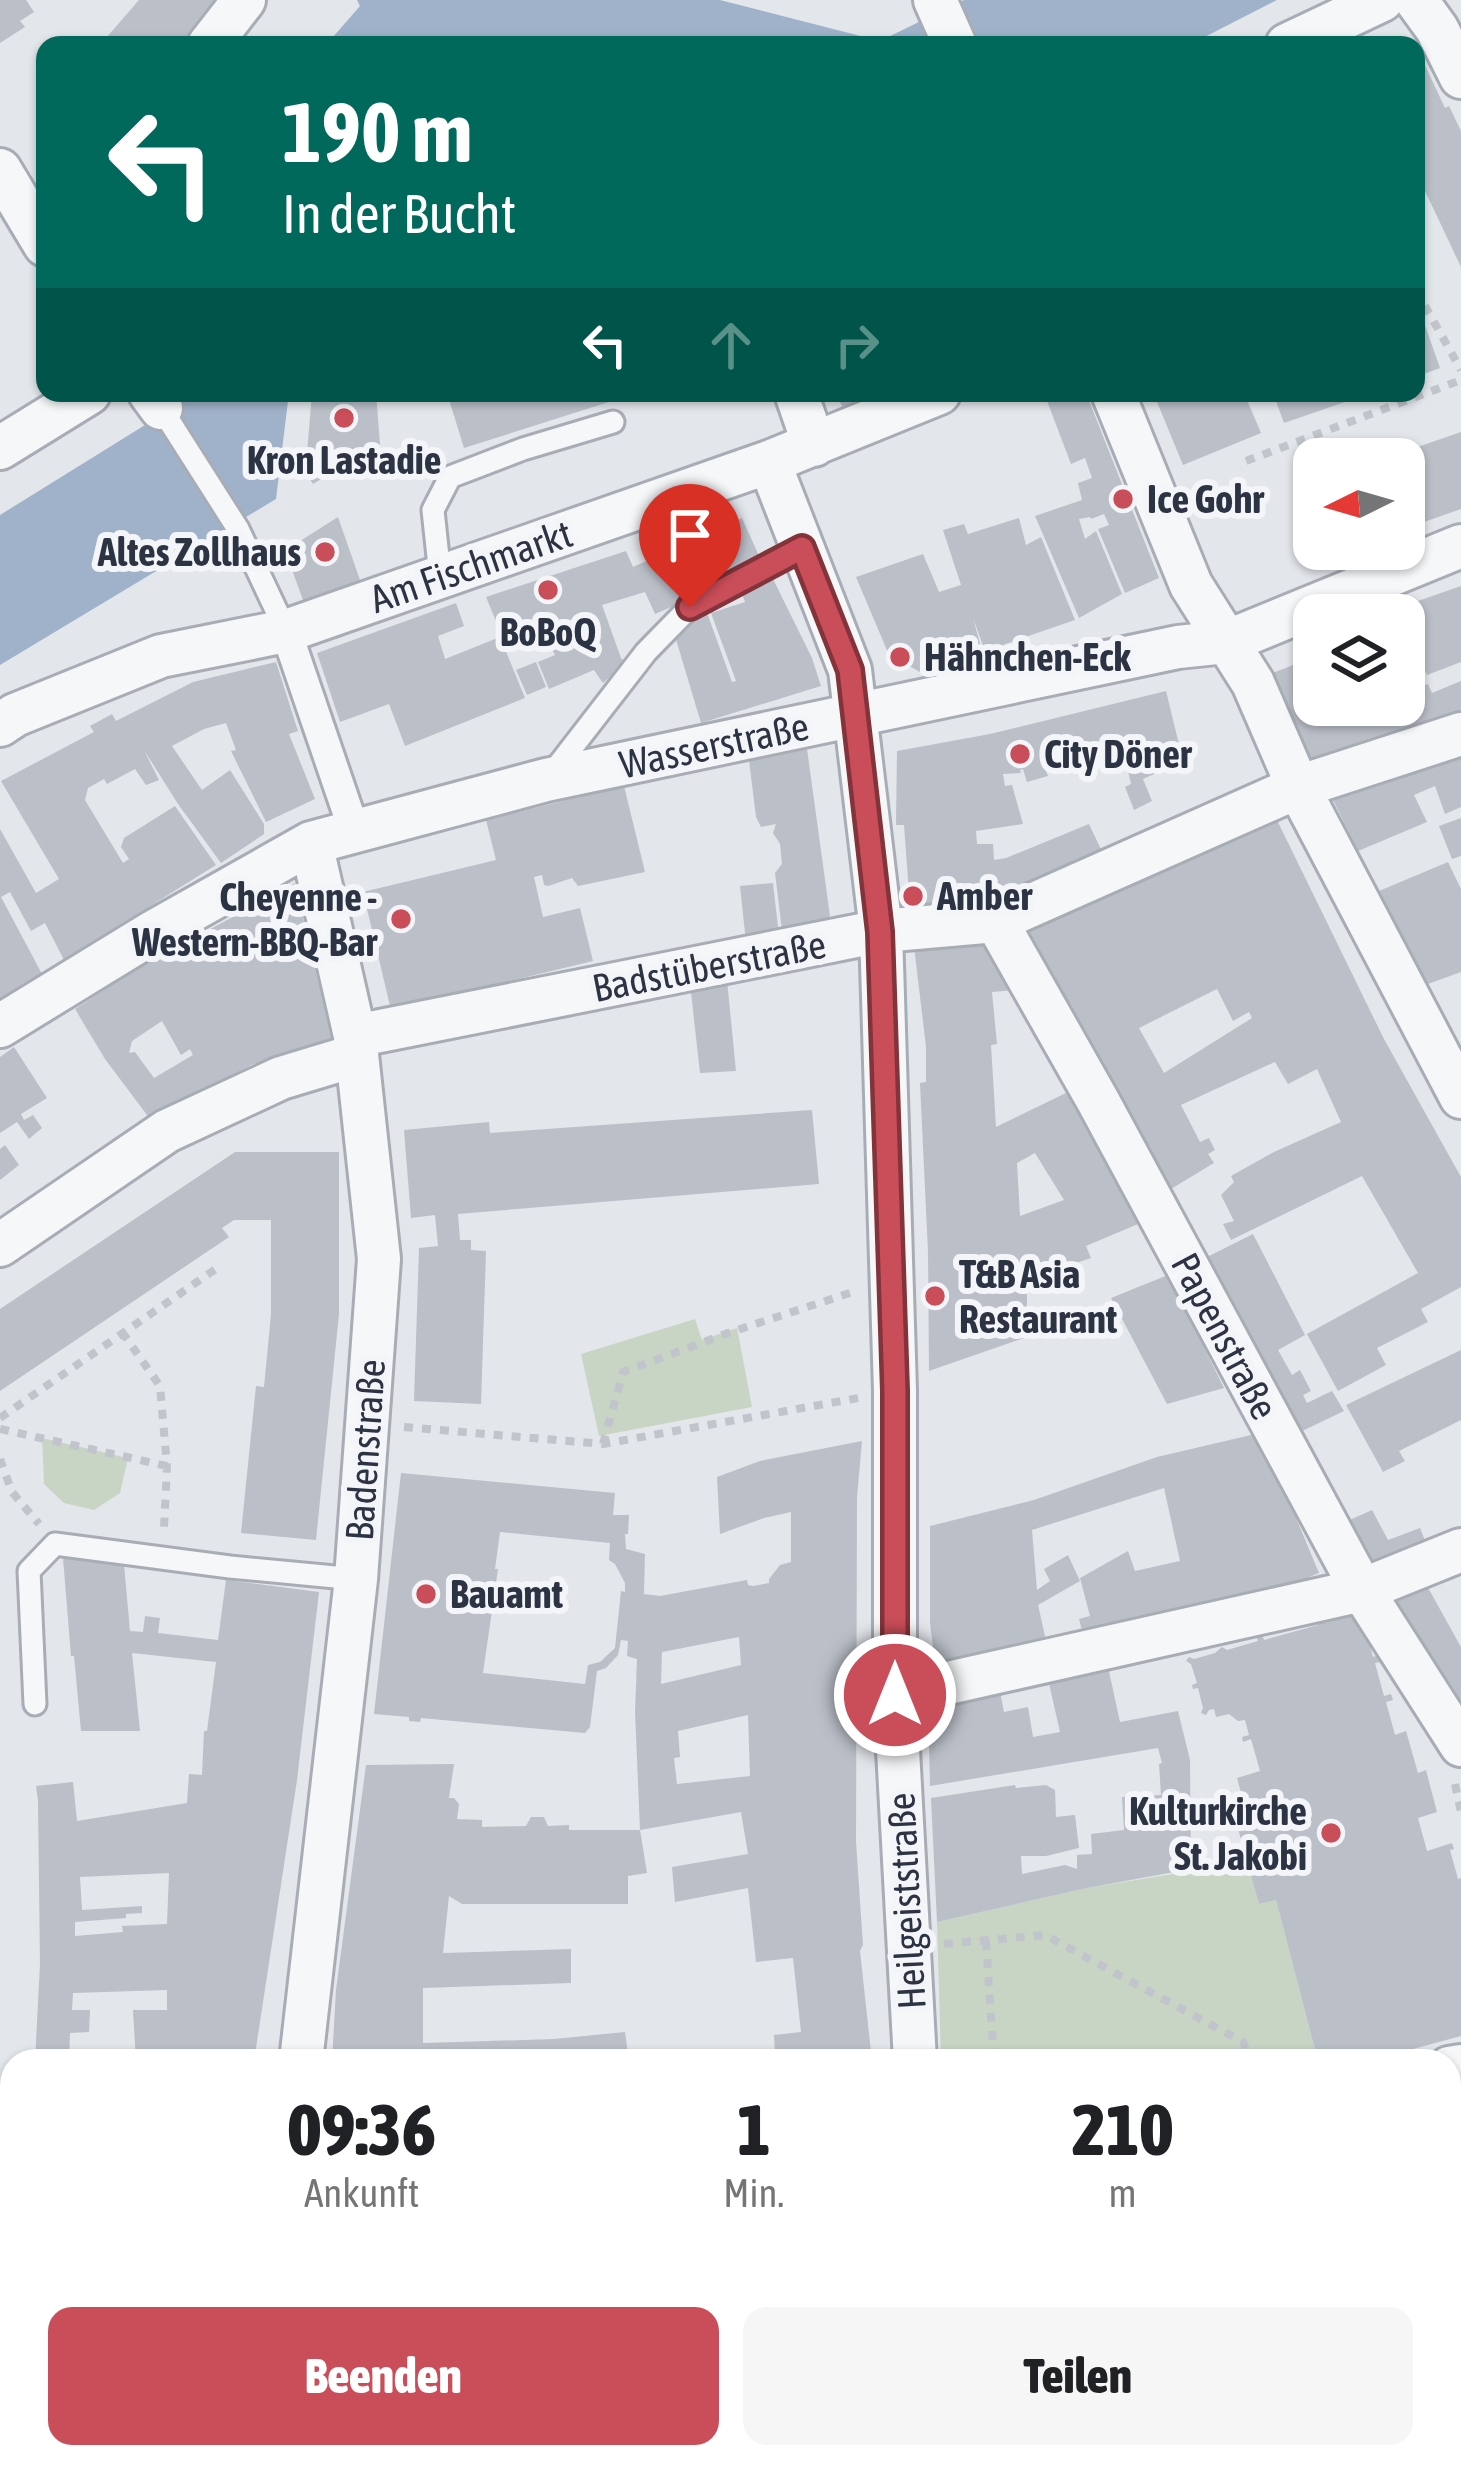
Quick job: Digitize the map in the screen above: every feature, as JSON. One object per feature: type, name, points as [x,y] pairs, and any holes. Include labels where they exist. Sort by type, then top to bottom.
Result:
[{"type":"street","points":[[216,36],[244,0]]},
{"type":"street","points":[[1306,36],[1382,0]]},
{"type":"street","points":[[1416,0],[1461,77]]},
{"type":"street","points":[[936,3],[951,36]]},
{"type":"street","points":[[0,170],[36,230]]},
{"type":"street","points":[[0,448],[74,402]]},
{"type":"street","points":[[799,402],[814,445]]},
{"type":"street","name":"Am Fischmarkt","points":[[0,725],[161,656],[286,631],[769,463],[917,402]]},
{"type":"street","points":[[1116,402],[1191,585],[1253,682],[1298,787],[1461,1097]]},
{"type":"street","name":"Heilgeiststraße","points":[[769,463],[850,670],[880,932],[895,1391],[895,1695],[914,2049]]},
{"type":"street","name":"Wasserstraße","points":[[0,1026],[311,843],[546,780],[1178,647],[1226,642],[1461,546]]},
{"type":"street","points":[[286,631],[354,830]]},
{"type":"street","name":"Badstüberstraße","points":[[0,1245],[167,1131],[356,1046],[880,932],[996,921],[1298,787],[1461,734]]},
{"type":"street","name":"Badenstraße","points":[[302,2049],[356,1579],[379,1259],[356,1046],[311,843]]},
{"type":"street","name":"Papenstraße","points":[[996,921],[1362,1591],[1461,1745]]},
{"type":"street","points":[[895,1695],[1362,1591],[1461,1550]]},
{"type":"lane","points":[[157,402],[238,530],[286,631]]},
{"type":"lane","points":[[440,576],[433,510],[450,477],[613,422]]},
{"type":"lane","points":[[546,780],[646,652],[690,607],[802,548]]},
{"type":"lane","points":[[35,1704],[28,1571],[55,1544],[356,1579]]},
{"type":"path","points":[[1425,308],[1461,370]]},
{"type":"path","points":[[1425,394],[1461,380]]},
{"type":"path","points":[[1246,461],[1403,402]]},
{"type":"path","points":[[0,1418],[220,1266]]},
{"type":"path","points":[[603,1444],[623,1372],[891,1280]]},
{"type":"path","points":[[122,1332],[160,1387],[167,1466],[162,1556]]},
{"type":"path","points":[[367,1421],[603,1444],[895,1391]]},
{"type":"path","points":[[0,1429],[167,1466]]},
{"type":"path","points":[[0,1459],[12,1492],[55,1544]]},
{"type":"path","points":[[908,1947],[1046,1935],[1243,2042],[1246,2049]]},
{"type":"path","points":[[986,1941],[993,2049]]},
{"type":"green space","points":[[695,1319],[702,1340],[737,1328],[752,1407],[599,1436],[581,1354]]},
{"type":"green space","points":[[42,1438],[128,1458],[120,1493],[94,1510],[64,1503],[44,1484]]},
{"type":"green space","points":[[1246,1857],[1239,1862],[1248,1866],[1259,1904],[1276,1900],[1315,2049],[941,2049],[937,1922],[1087,1888]]},
{"type":"water","points":[[357,0],[720,0],[860,36],[334,36],[360,6]]},
{"type":"water","points":[[964,0],[1277,0],[1207,36],[890,36]]},
{"type":"water","points":[[182,402],[288,402],[276,499],[0,665],[0,515]]},
{"type":"building","points":[[0,0],[26,0],[34,12],[20,21],[25,27],[0,43]]},
{"type":"building","points":[[139,0],[216,0],[190,36],[108,36]]},
{"type":"building","points":[[1425,65],[1461,131],[1461,267],[1425,191]]},
{"type":"building","points":[[1425,325],[1440,368],[1425,374]]},
{"type":"building","name":"Kron Lastadie","points":[[311,402],[377,402],[380,444],[313,484],[307,474],[305,477]]},
{"type":"building","points":[[450,402],[609,402],[464,448]]},
{"type":"building","points":[[840,402],[865,402],[845,412]]},
{"type":"building","points":[[1047,402],[1090,402],[1159,578],[1125,593],[1098,529],[1109,525],[1104,514],[1079,519],[1085,539],[1096,531],[1122,594],[1079,618],[1035,516],[1082,500],[1078,483],[1092,478],[1085,458],[1071,464]]},
{"type":"building","points":[[1157,402],[1248,402],[1261,433],[1183,465]]},
{"type":"building","points":[[1276,402],[1345,402],[1284,423]]},
{"type":"building","points":[[1461,432],[1461,509],[1425,522],[1425,444]]},
{"type":"building","name":"Altes Zollhaus","points":[[338,517],[361,583],[304,603],[291,567],[302,561],[297,543]]},
{"type":"building","points":[[742,518],[760,558],[681,594],[685,601],[655,614],[645,592],[602,605],[626,663],[603,683],[594,670],[549,689],[538,662],[555,655],[539,624],[503,638],[486,597],[626,551],[633,567]]},
{"type":"building","points":[[1019,518],[1026,545],[1041,537],[1075,620],[985,651],[973,618],[982,651],[920,672],[889,655],[856,577],[923,554],[939,592],[961,585],[943,530],[964,524],[968,534]]},
{"type":"building","points":[[773,579],[821,686],[701,723],[675,636],[706,610],[732,682],[736,681],[711,613],[745,602],[741,591]]},
{"type":"building","points":[[1461,586],[1461,662],[1427,675],[1425,670],[1425,599]]},
{"type":"building","points":[[456,603],[464,626],[438,636],[445,659],[500,637],[525,698],[405,746],[389,704],[340,722],[317,653]]},
{"type":"building","points":[[276,662],[298,731],[289,734],[315,799],[266,822],[231,751],[236,750],[226,723],[172,746],[202,790],[230,770],[264,824],[264,834],[221,863],[144,750],[159,780],[146,785],[135,769],[88,788],[85,800],[123,863],[129,859],[121,847],[124,838],[175,806],[216,865],[64,960],[45,923],[31,931],[10,892],[1,897],[42,974],[0,1001],[0,829],[36,893],[59,879],[1,781],[94,732],[90,726],[112,714],[116,721],[193,682]]},
{"type":"building","points":[[536,662],[546,687],[527,695],[516,670]]},
{"type":"building","points":[[1293,665],[1293,722],[1270,674]]},
{"type":"building","points":[[1461,681],[1461,720],[1316,770],[1295,726],[1425,726],[1425,685],[1432,693]]},
{"type":"building","points":[[1166,691],[1183,761],[1143,779],[1152,801],[1134,810],[1125,787],[1131,784],[1122,744],[1098,750],[1100,757],[1046,771],[1048,776],[1027,782],[1023,769],[1003,774],[1005,786],[1012,785],[1023,824],[976,831],[977,844],[993,844],[994,860],[1089,824],[1105,858],[991,905],[916,912],[910,907],[904,825],[896,825],[897,751],[990,734]]},
{"type":"building","points":[[807,749],[830,916],[824,923],[782,930],[775,873],[782,864],[780,844],[773,833],[776,824],[761,827],[756,817],[749,760]]},
{"type":"building","points":[[1461,754],[1461,807],[1445,814],[1435,786],[1414,795],[1427,822],[1358,851],[1332,798]]},
{"type":"building","points":[[624,786],[645,872],[578,886],[572,878],[548,886],[542,875],[534,877],[543,917],[580,908],[593,961],[391,1010],[363,892],[496,860],[486,820]]},
{"type":"building","points":[[1274,814],[1384,1039],[1461,1177],[1461,1287],[1421,1309],[1428,1322],[1377,1348],[1386,1365],[1338,1391],[1307,1334],[1418,1273],[1362,1176],[1231,1240],[1223,1224],[1234,1221],[1221,1195],[1234,1182],[1231,1176],[1341,1122],[1317,1069],[1288,1084],[1275,1062],[1181,1105],[1200,1142],[1209,1138],[1215,1150],[1208,1154],[1214,1163],[1166,1192],[1019,927]],"holes":[[[1217,989],[1233,1021],[1249,1012],[1252,1018],[1164,1073],[1139,1028]]]},
{"type":"building","points":[[1461,818],[1461,856],[1452,859],[1439,826]]},
{"type":"building","points":[[1448,862],[1461,889],[1461,972],[1425,985],[1379,891]]},
{"type":"building","points":[[295,883],[332,1041],[251,1065],[153,1123],[75,1009],[135,970]],"holes":[[[162,1021],[181,1055],[190,1049],[193,1055],[154,1078],[135,1052],[129,1053],[132,1041]]]},
{"type":"building","points":[[773,883],[779,936],[746,942],[740,886]]},
{"type":"building","points":[[986,939],[987,951],[994,950],[1015,990],[992,992],[996,1127],[1068,1092],[1145,1221],[1086,1246],[1091,1258],[1027,1279],[1027,1337],[929,1371],[920,1083],[926,1082],[926,1047],[914,946]],"holes":[[[1035,1153],[1064,1200],[1020,1216],[1017,1163]]]},
{"type":"building","points":[[727,980],[736,1071],[700,1073],[690,983]]},
{"type":"building","points":[[14,1047],[47,1098],[21,1114],[24,1120],[33,1115],[42,1128],[29,1139],[17,1122],[0,1133],[0,1057]]},
{"type":"building","points":[[812,1110],[819,1184],[458,1214],[460,1240],[471,1240],[471,1250],[486,1251],[481,1404],[414,1401],[419,1248],[438,1246],[435,1215],[411,1218],[404,1130],[489,1122],[490,1133]]},
{"type":"building","points":[[5,1145],[19,1165],[0,1180],[0,1149]]},
{"type":"building","points":[[235,1152],[339,1152],[339,1314],[316,1540],[241,1533],[256,1386],[264,1387],[271,1314],[271,1220],[234,1220],[222,1228],[229,1237],[0,1391],[0,1309]]},
{"type":"building","points":[[1253,1234],[1305,1335],[1278,1350],[1292,1375],[1300,1370],[1311,1391],[1303,1395],[1307,1403],[1332,1391],[1344,1411],[1296,1434],[1203,1259]]},
{"type":"building","points":[[1168,1275],[1224,1388],[1167,1404],[1111,1298]]},
{"type":"building","points":[[1461,1350],[1461,1420],[1399,1451],[1405,1461],[1383,1472],[1346,1405]]},
{"type":"building","points":[[1251,1435],[1279,1477],[1319,1573],[1257,1599],[1084,1638],[1079,1619],[1090,1616],[1080,1578],[1128,1551],[1135,1571],[1180,1561],[1164,1488],[1032,1530],[1037,1590],[1050,1581],[1044,1569],[1068,1555],[1080,1581],[1038,1605],[1047,1645],[936,1670],[930,1623],[930,1526],[1034,1500],[1157,1457]]},
{"type":"building","points":[[862,1441],[857,1497],[856,1842],[860,1951],[871,2049],[775,2049],[774,2035],[801,2032],[793,1958],[756,1962],[748,1888],[675,1902],[672,1867],[748,1854],[741,1812],[640,1830],[637,1659],[627,1656],[628,1641],[621,1640],[618,1655],[597,1671],[590,1727],[585,1733],[421,1718],[420,1722],[374,1714],[401,1473],[615,1493],[613,1515],[629,1515],[626,1549],[645,1554],[644,1594],[660,1596],[747,1580],[753,1586],[769,1583],[780,1565],[791,1562],[791,1512],[720,1534],[717,1477],[760,1461]],"holes":[[[500,1532],[610,1543],[609,1560],[625,1583],[625,1592],[621,1591],[615,1648],[600,1662],[588,1665],[585,1684],[483,1673]],[[739,1637],[741,1665],[661,1684],[662,1652]],[[748,1715],[750,1776],[677,1784],[678,1731]]]},
{"type":"building","points":[[1372,1510],[1388,1540],[1420,1528],[1428,1548],[1370,1571],[1343,1523]]},
{"type":"building","points":[[123,1553],[130,1631],[143,1632],[145,1616],[160,1618],[158,1633],[218,1640],[226,1580],[319,1592],[297,1780],[256,2049],[135,2049],[133,2010],[167,2010],[167,1990],[73,1993],[72,2010],[90,2010],[89,2032],[70,2033],[69,2049],[36,2049],[40,1964],[36,1786],[73,1782],[77,1821],[187,1803],[189,1774],[202,1775],[216,1662],[132,1653],[140,1731],[81,1731],[63,1558]],"holes":[[[169,1873],[167,1924],[122,1926],[123,1932],[75,1936],[75,1922],[142,1913],[142,1906],[82,1910],[80,1877]]]},
{"type":"building","points":[[1426,1584],[1461,1647],[1461,1710],[1393,1603]]},
{"type":"building","name":"Kulturkirche St. Jakobi","points":[[1356,1614],[1362,1617],[1373,1657],[1379,1655],[1381,1662],[1375,1663],[1384,1696],[1391,1694],[1393,1700],[1386,1702],[1395,1735],[1406,1731],[1418,1773],[1426,1770],[1437,1812],[1418,1818],[1427,1851],[1452,1843],[1450,1850],[1461,1878],[1461,2036],[1413,2049],[1315,2049],[1276,1900],[1259,1904],[1248,1866],[1240,1868],[1239,1862],[1247,1860],[1236,1822],[1248,1819],[1237,1778],[1260,1771],[1251,1739],[1243,1742],[1242,1737],[1249,1735],[1245,1720],[1229,1714],[1216,1717],[1214,1709],[1201,1713],[1198,1688],[1192,1685],[1197,1683],[1186,1661],[1222,1647],[1227,1650],[1258,1641],[1256,1635],[1262,1634],[1264,1640],[1318,1625],[1317,1619],[1325,1623]]},
{"type":"building","points":[[1108,1667],[1120,1722],[1178,1711],[1190,1760],[1191,1869],[937,1922],[931,1798],[1046,1785],[1055,1790],[1056,1817],[1075,1815],[1079,1848],[1021,1856],[1022,1874],[1065,1865],[1077,1869],[1077,1855],[1092,1854],[1091,1834],[1124,1830],[1122,1797],[1161,1795],[1162,1763],[1158,1748],[930,1786],[928,1705],[1000,1691],[1004,1712],[1028,1707],[1033,1737],[1060,1732],[1048,1679]]},
{"type":"building","points":[[454,1764],[449,1798],[459,1804],[457,1819],[482,1820],[482,1827],[526,1826],[531,1817],[544,1817],[548,1826],[569,1825],[569,1830],[640,1830],[647,1873],[628,1876],[628,1904],[462,1904],[449,1896],[443,1953],[571,1949],[571,1983],[423,1988],[423,2043],[625,2032],[627,2049],[333,2049],[366,1765]]},
{"type":"place","name":"Kron Lastadie","points":[[344,418]]},
{"type":"place","name":"Ice Gohr","points":[[1123,499]]},
{"type":"place","name":"Altes Zollhaus","points":[[325,552]]},
{"type":"place","name":"BoBoQ","points":[[548,590]]},
{"type":"place","name":"Hähnchen-Eck","points":[[900,657]]},
{"type":"place","name":"City Döner","points":[[1020,754]]},
{"type":"place","name":"Amber","points":[[913,896]]},
{"type":"place","name":"Cheyenne - Western-BBQ-Bar","points":[[401,919]]},
{"type":"place","name":"T&B Asia Restaurant","points":[[935,1296]]},
{"type":"place","name":"Bauamt","points":[[426,1594]]},
{"type":"place","name":"Kulturkirche St. Jakobi","points":[[1331,1833]]},
{"type":"route","points":[[690,607],[802,548],[850,670],[880,932],[895,1391],[895,1695]]}]
